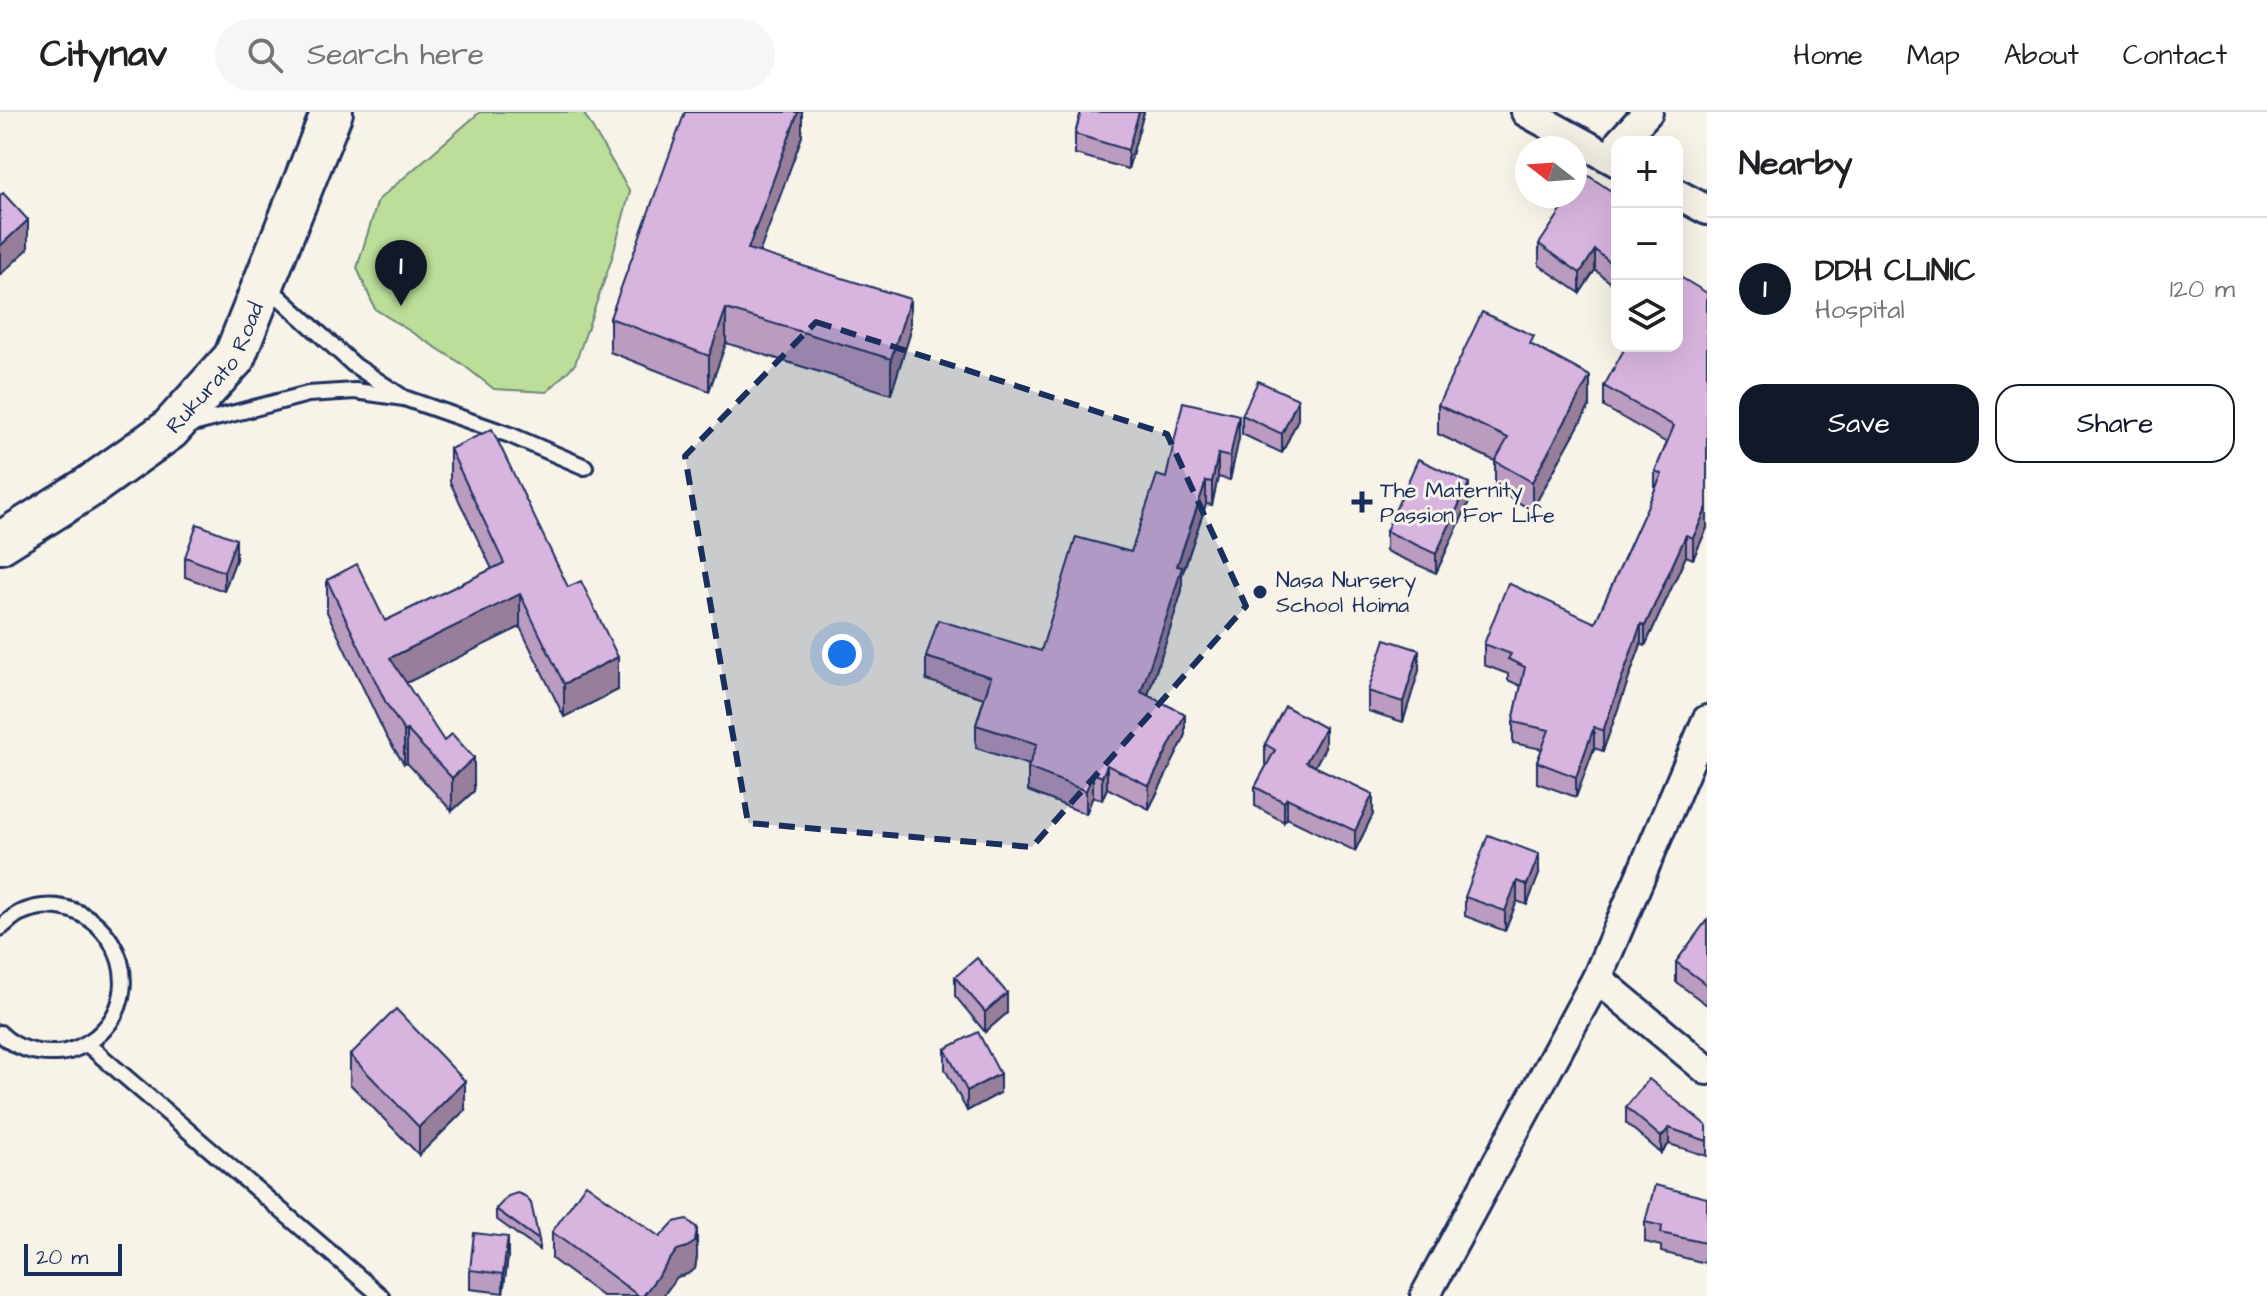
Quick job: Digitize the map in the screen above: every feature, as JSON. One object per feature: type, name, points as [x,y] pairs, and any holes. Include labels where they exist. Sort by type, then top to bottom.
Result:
[{"type":"street","name":"Rukurato Road","points":[[0,543],[86,489],[169,430],[234,358],[332,112]]},
{"type":"street","points":[[1526,112],[1611,150]]},
{"type":"street","points":[[1628,136],[1648,112]]},
{"type":"street","points":[[1683,197],[1707,210]]},
{"type":"street","points":[[1425,1296],[1597,978],[1707,720]]},
{"type":"street","points":[[1597,978],[1707,1070]]},
{"type":"lane","points":[[264,284],[354,365],[404,398]]},
{"type":"lane","points":[[169,430],[308,394],[355,391],[404,398],[510,435],[585,467]]},
{"type":"lane","points":[[0,928],[19,914],[50,907],[81,914],[106,933],[119,955],[124,980],[113,1017],[106,1028],[87,1044],[59,1053],[31,1052],[0,1033]]},
{"type":"lane","points":[[87,1044],[381,1296]]},
{"type":"highlighted area","points":[[816,322],[1167,434],[1246,606],[1032,847],[748,823],[685,456]]},
{"type":"green space","points":[[480,112],[583,112],[630,192],[611,261],[575,364],[547,392],[494,389],[462,364],[375,309],[357,268],[378,200]]},
{"type":"building","points":[[685,112],[798,112],[748,249],[910,299],[891,359],[726,309],[709,356],[610,318]]},
{"type":"building","points":[[1081,112],[1139,112],[1128,150],[1075,134]]},
{"type":"building","points":[[1587,175],[1611,191],[1611,263],[1595,250],[1580,273],[1539,244],[1563,208],[1587,208]]},
{"type":"building","points":[[3,193],[28,220],[0,246],[0,195]]},
{"type":"building","points":[[1683,279],[1707,293],[1707,507],[1693,538],[1686,535],[1645,626],[1641,624],[1603,731],[1594,727],[1576,777],[1537,762],[1549,730],[1513,722],[1525,667],[1508,659],[1511,654],[1484,644],[1508,583],[1595,623],[1662,474],[1655,471],[1674,426],[1604,386],[1623,352],[1683,352]]},
{"type":"building","points":[[1482,312],[1534,336],[1530,344],[1590,376],[1532,482],[1495,461],[1508,438],[1438,405]]},
{"type":"building","points":[[1258,381],[1298,399],[1282,434],[1242,415]]},
{"type":"building","points":[[1183,402],[1239,415],[1230,457],[1218,454],[1212,482],[1206,481],[1177,566],[1182,567],[1141,692],[1185,714],[1149,786],[1107,765],[1102,777],[1093,773],[1086,791],[1028,768],[1037,744],[976,725],[991,677],[926,657],[938,620],[1041,651],[1076,537],[1131,552],[1157,475],[1166,478]]},
{"type":"building","points":[[492,429],[568,587],[581,581],[618,657],[564,684],[520,594],[390,658],[444,741],[452,734],[474,758],[452,778],[407,730],[404,731],[386,703],[327,580],[357,564],[385,621],[504,563],[450,449]]},
{"type":"building","points":[[1418,459],[1469,483],[1436,554],[1386,531]]},
{"type":"building","points":[[197,524],[236,539],[224,572],[185,557]]},
{"type":"building","points":[[1385,639],[1419,650],[1403,702],[1368,691]]},
{"type":"building","points":[[1285,706],[1325,728],[1306,762],[1373,794],[1355,831],[1287,798],[1284,802],[1255,787],[1275,750],[1265,744]]},
{"type":"building","points":[[1488,835],[1539,854],[1527,885],[1517,881],[1505,911],[1465,897]]},
{"type":"building","points":[[1707,920],[1707,985],[1676,962]]},
{"type":"building","points":[[977,958],[1007,993],[985,1012],[955,977]]},
{"type":"building","points":[[396,1009],[465,1081],[419,1127],[350,1055]]},
{"type":"building","points":[[978,1032],[1000,1074],[967,1091],[945,1049]]},
{"type":"building","points":[[1649,1079],[1707,1126],[1707,1141],[1669,1128],[1661,1137],[1626,1107]]},
{"type":"building","points":[[586,1184],[660,1237],[674,1222],[687,1219],[697,1228],[695,1242],[677,1250],[643,1296],[552,1232]]},
{"type":"building","points":[[1655,1185],[1707,1198],[1705,1243],[1661,1233],[1662,1226],[1645,1222]]},
{"type":"building","points":[[517,1193],[531,1203],[539,1240],[496,1209],[508,1196]]},
{"type":"building","points":[[474,1233],[508,1237],[503,1274],[470,1270]]},
{"type":"place","name":"DDH CLINIC","points":[[401,306]]},
{"type":"place","name":"The Maternity Passion For Life","points":[[1362,502]]},
{"type":"place","name":"Nasa Nursery School Hoima","points":[[1260,592]]}]
